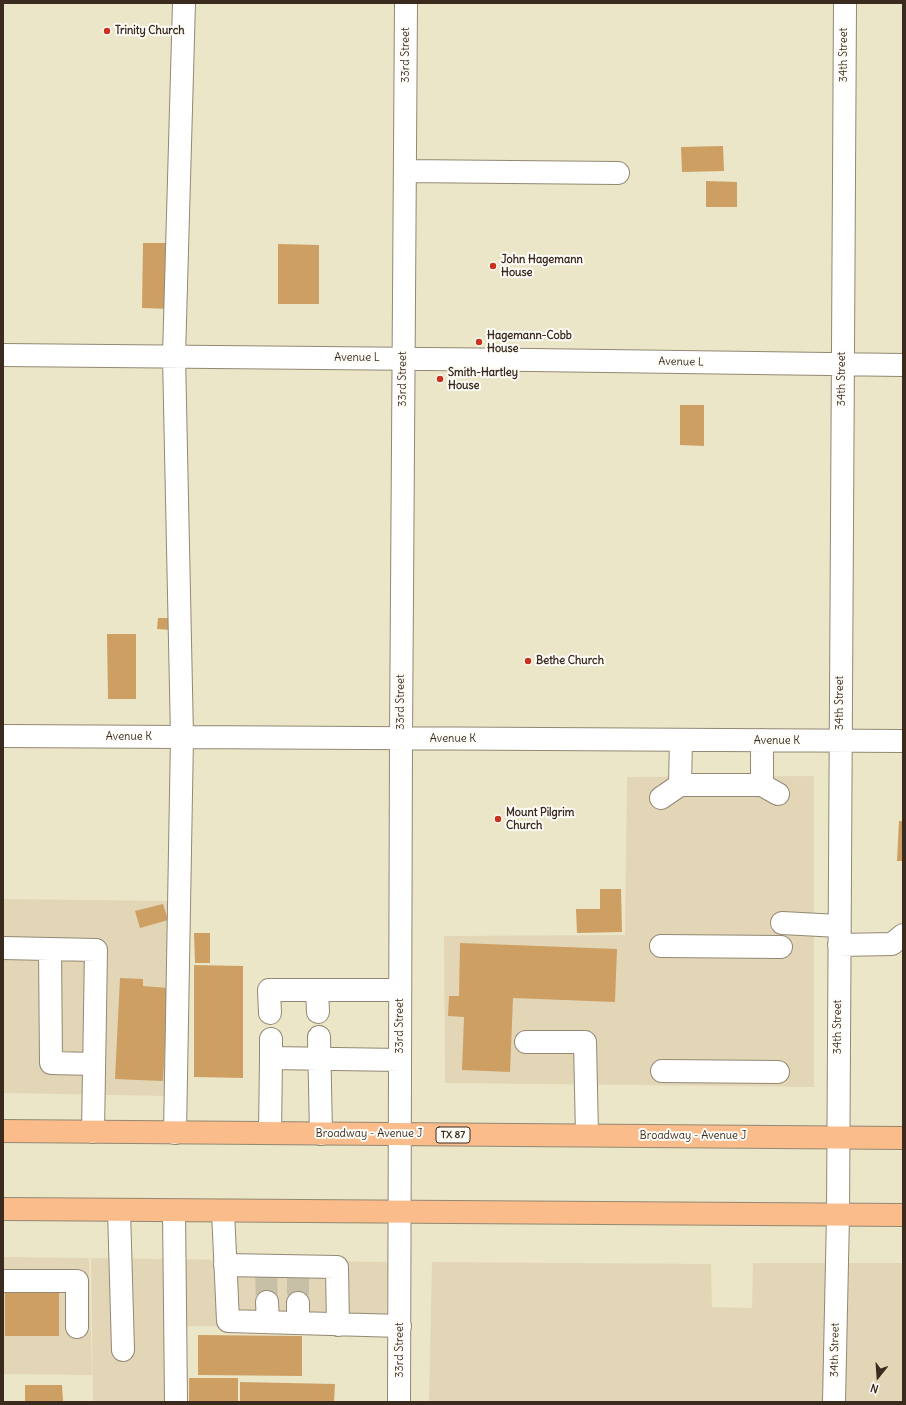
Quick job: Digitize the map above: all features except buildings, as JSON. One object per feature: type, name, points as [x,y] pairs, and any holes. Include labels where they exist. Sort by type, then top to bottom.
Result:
[{"type":"main road","name":"Broadway - Avenue J","points":[[3,1132],[903,1138]]},
{"type":"main road","points":[[3,1209],[903,1215]]},
{"type":"street","points":[[175,1133],[182,737],[174,356],[184,3]]},
{"type":"street","name":"33rd Street","points":[[399,1402],[400,738],[406,3]]},
{"type":"street","name":"34th Street","points":[[834,1402],[838,1215],[844,3]]},
{"type":"street","points":[[405,172],[618,173]]},
{"type":"street","name":"Avenue L","points":[[3,354],[903,365]]},
{"type":"street","name":"Avenue K","points":[[3,736],[903,741]]},
{"type":"street","points":[[680,786],[681,740]]},
{"type":"street","points":[[661,798],[680,786],[770,790],[762,740]]},
{"type":"street","points":[[782,922],[839,936],[892,944],[903,935]]},
{"type":"street","points":[[661,946],[781,947]]},
{"type":"street","points":[[3,948],[96,950],[93,1132]]},
{"type":"street","points":[[50,949],[51,1063],[94,1064]]},
{"type":"street","points":[[270,1013],[270,990],[400,990]]},
{"type":"street","points":[[317,990],[318,1012]]},
{"type":"street","points":[[319,1037],[321,1134]]},
{"type":"street","points":[[526,1042],[585,1042],[587,1135]]},
{"type":"street","points":[[270,1133],[271,1049],[320,1059],[400,1060]]},
{"type":"street","points":[[662,1071],[778,1072]]},
{"type":"street","points":[[119,1210],[123,1350]]},
{"type":"street","points":[[174,1210],[176,1402]]},
{"type":"street","points":[[223,1211],[228,1321],[267,1312],[298,1313],[338,1324],[400,1326]]},
{"type":"street","points":[[225,1265],[298,1270],[337,1267],[338,1324]]},
{"type":"street","points":[[3,1281],[77,1281],[77,1327]]},
{"type":"shaded area","points":[[814,776],[814,1087],[445,1083],[444,936],[625,935],[627,777]]},
{"type":"shaded area","points":[[3,899],[172,901],[168,1096],[3,1093]]},
{"type":"shaded area","points":[[3,1257],[89,1258],[92,1375],[3,1374]]},
{"type":"shaded area","points":[[91,1258],[388,1262],[386,1327],[169,1326],[170,1402],[93,1402]]},
{"type":"shaded area","points":[[432,1262],[711,1264],[712,1307],[752,1308],[753,1263],[903,1263],[903,1402],[429,1402]]},
{"type":"tunnel","points":[[266,1273],[267,1302]]},
{"type":"tunnel","points":[[298,1273],[298,1303]]},
{"type":"place","name":"Trinity Church","points":[[107,31]]},
{"type":"place","name":"John Hagemann House","points":[[493,266]]},
{"type":"place","name":"Hagemann-Cobb House","points":[[479,342]]},
{"type":"place","name":"Smith-Hartley House","points":[[440,379]]},
{"type":"place","name":"Bethe Church","points":[[528,661]]},
{"type":"place","name":"Mount Pilgrim Church","points":[[498,819]]}]
